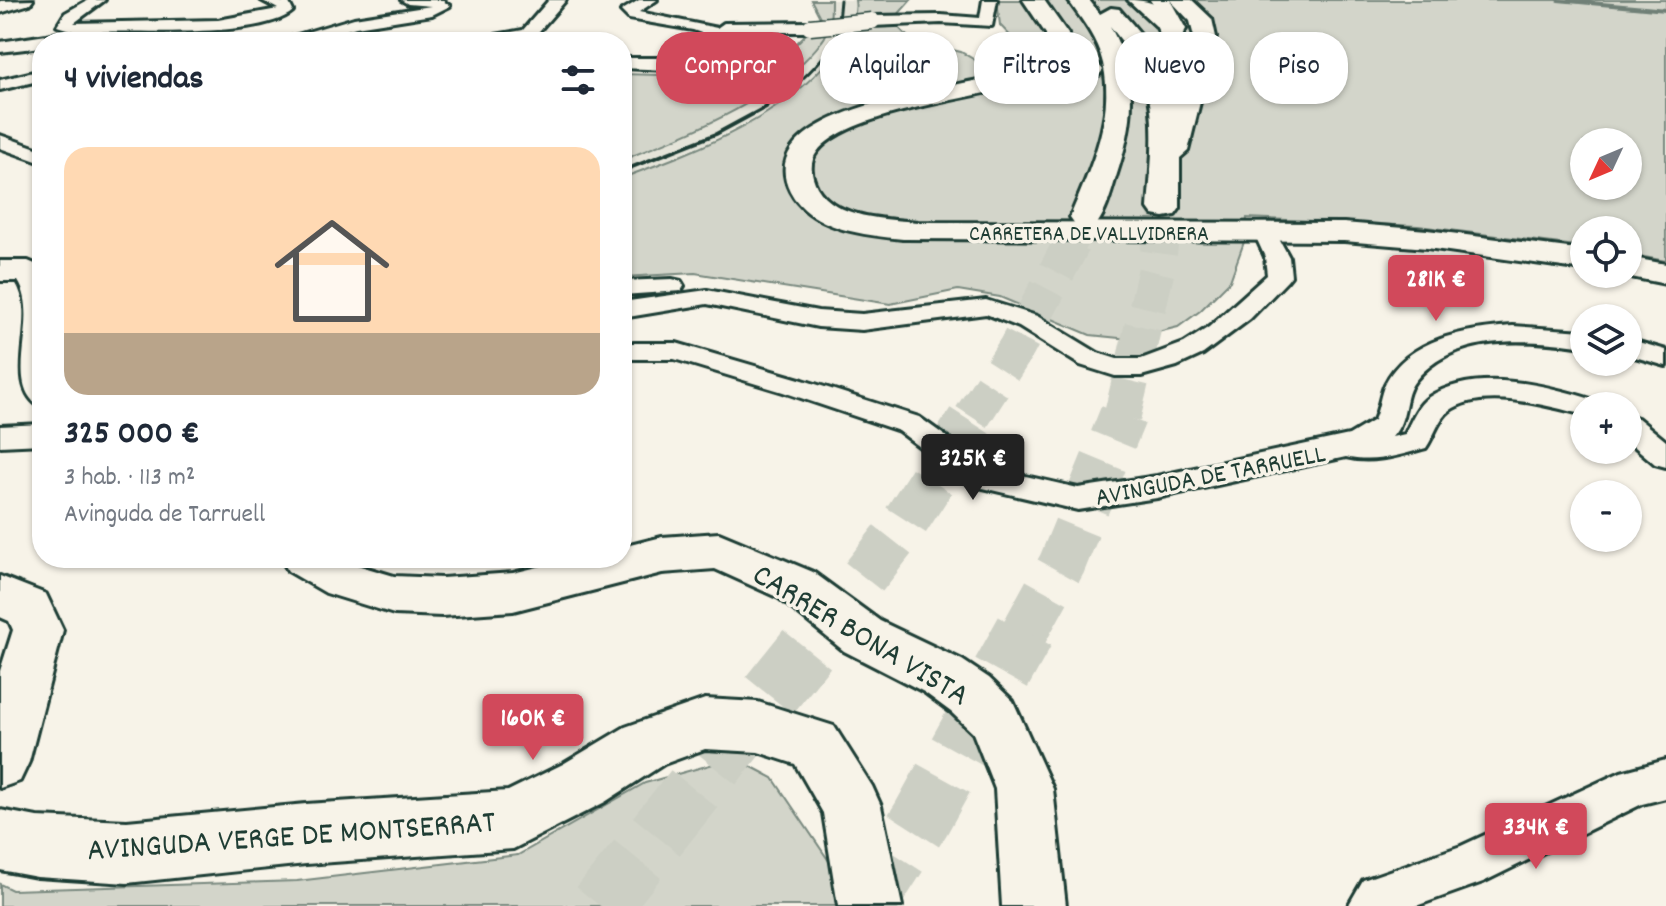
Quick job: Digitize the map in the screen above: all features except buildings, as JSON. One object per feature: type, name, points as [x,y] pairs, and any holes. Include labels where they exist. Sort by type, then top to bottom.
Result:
[{"type":"highway","points":[[1045,0],[1078,28],[1098,55],[1106,90],[1103,141],[1106,168]]},
{"type":"highway","points":[[1078,0],[1104,35],[1120,89],[1114,147],[1086,217]]},
{"type":"highway","points":[[1098,0],[1134,41],[1159,84],[1167,172],[1164,208]]},
{"type":"highway","points":[[1138,0],[1166,23],[1170,32]]},
{"type":"highway","points":[[1167,172],[1205,37],[1201,19],[1180,0]]},
{"type":"main road","points":[[0,7],[23,0]]},
{"type":"main road","points":[[1033,0],[1056,32]]},
{"type":"main road","points":[[1160,0],[1174,23],[1173,32]]},
{"type":"main road","name":"CARRETERA DE VALLVIDRERA","points":[[918,104],[851,119],[815,136],[804,148],[797,165],[802,188],[831,212],[887,228],[963,233],[1262,232],[1387,235],[1570,258]]},
{"type":"main road","points":[[1642,270],[1666,274]]},
{"type":"main road","points":[[0,271],[28,271],[32,276]]},
{"type":"main road","points":[[32,325],[21,365],[24,387],[32,391]]},
{"type":"main road","name":"CARRER BONA VISTA","points":[[632,562],[662,555],[719,551],[796,585],[862,636],[943,676],[970,695],[994,718],[1024,789],[1034,906]]},
{"type":"main road","name":"CARRER BONA VISTA","points":[[322,568],[343,580],[394,595],[442,597],[513,592],[610,568]]},
{"type":"main road","points":[[0,595],[28,608],[38,630],[0,762]]},
{"type":"main road","name":"AVINGUDA VERGE DE MONTSERRAT","points":[[0,840],[37,847],[127,852],[306,834],[513,820],[584,783],[645,745],[705,724],[758,727],[814,744],[851,806],[870,906]]},
{"type":"street","points":[[98,0],[70,16],[65,26],[235,22],[286,11],[284,6],[268,0]]},
{"type":"street","points":[[324,32],[354,23],[432,11],[443,6],[432,1],[408,0]]},
{"type":"street","points":[[530,32],[541,23],[550,5],[559,0]]},
{"type":"street","points":[[650,0],[628,11],[634,16],[696,26],[751,29],[941,19],[987,23],[990,0]]},
{"type":"street","points":[[100,32],[135,26]]},
{"type":"street","points":[[632,63],[709,62],[743,56],[752,50],[750,44],[696,26]]},
{"type":"street","points":[[0,47],[32,43]]},
{"type":"street","points":[[0,85],[32,77]]},
{"type":"street","points":[[0,97],[32,94]]},
{"type":"street","points":[[0,141],[32,153]]},
{"type":"street","points":[[632,308],[707,297],[818,319],[887,320],[986,307],[1004,310],[1034,323],[1099,364],[1145,367],[1191,351],[1220,330],[1279,276],[1277,257],[1262,232]]},
{"type":"street","points":[[632,288],[708,284],[752,292],[818,319]]},
{"type":"street","name":"AVINGUDA DE TARRUELL","points":[[632,351],[676,351],[909,424],[981,477],[1078,499],[1157,487],[1340,449],[1376,433],[1388,422],[1394,392],[1405,374],[1465,338],[1525,333],[1570,338]]},
{"type":"street","points":[[1642,351],[1666,358]]},
{"type":"street","points":[[1340,449],[1378,450],[1416,441],[1429,414],[1441,402],[1466,394],[1527,394],[1570,401]]},
{"type":"street","points":[[0,436],[32,434]]},
{"type":"street","points":[[1642,437],[1666,457]]},
{"type":"street","points":[[1371,906],[1379,896],[1467,866],[1636,786],[1666,779]]},
{"type":"shaded area","points":[[811,0],[831,0],[827,32],[820,32],[820,43],[804,61],[804,36],[821,19]]},
{"type":"shaded area","points":[[831,0],[855,0],[854,18],[846,32],[822,32],[830,22]]},
{"type":"shaded area","points":[[855,0],[911,0],[895,18],[903,32],[847,32],[852,24]]},
{"type":"shaded area","points":[[997,0],[1666,0],[1666,261],[1642,257],[1642,216],[1570,216],[1570,245],[1418,226],[1247,218],[1244,242],[1230,281],[1200,311],[1178,327],[1129,339],[1090,335],[1000,297],[958,290],[890,304],[695,273],[632,276],[632,174],[742,128],[780,104],[804,104],[804,85],[820,70],[820,104],[958,104],[958,51],[974,59],[974,104],[1099,104],[1099,32],[1007,32],[1000,25]]},
{"type":"shaded area","points":[[820,34],[820,68],[804,86],[804,54]]},
{"type":"shaded area","points":[[632,74],[656,75],[656,104],[746,104],[632,156]]},
{"type":"shaded area","points":[[743,104],[778,104],[681,156],[632,174],[632,155]]},
{"type":"shaded area","points":[[735,758],[773,778],[837,873],[844,906],[0,906],[0,884],[12,890],[297,881],[518,855],[645,783]]},
{"type":"waterway","points":[[1558,0],[1666,10]]},
{"type":"tunnel","points":[[1099,68],[1115,63]]},
{"type":"tunnel","points":[[1159,245],[1164,208]]},
{"type":"tunnel","points":[[1071,245],[1086,217]]},
{"type":"tunnel","points":[[972,417],[1017,347],[1072,243]]},
{"type":"tunnel","points":[[1122,417],[1160,243]]},
{"type":"tunnel","points":[[820,633],[896,536],[974,415]]},
{"type":"tunnel","points":[[1024,633],[1062,564],[1123,415]]},
{"type":"tunnel","points":[[600,906],[821,631]]},
{"type":"tunnel","points":[[865,906],[921,819],[1025,631]]},
{"type":"railway","points":[[838,21],[840,0]]},
{"type":"railway","points":[[762,109],[808,73],[844,27]]},
{"type":"railway","points":[[632,167],[716,134],[766,107]]}]
